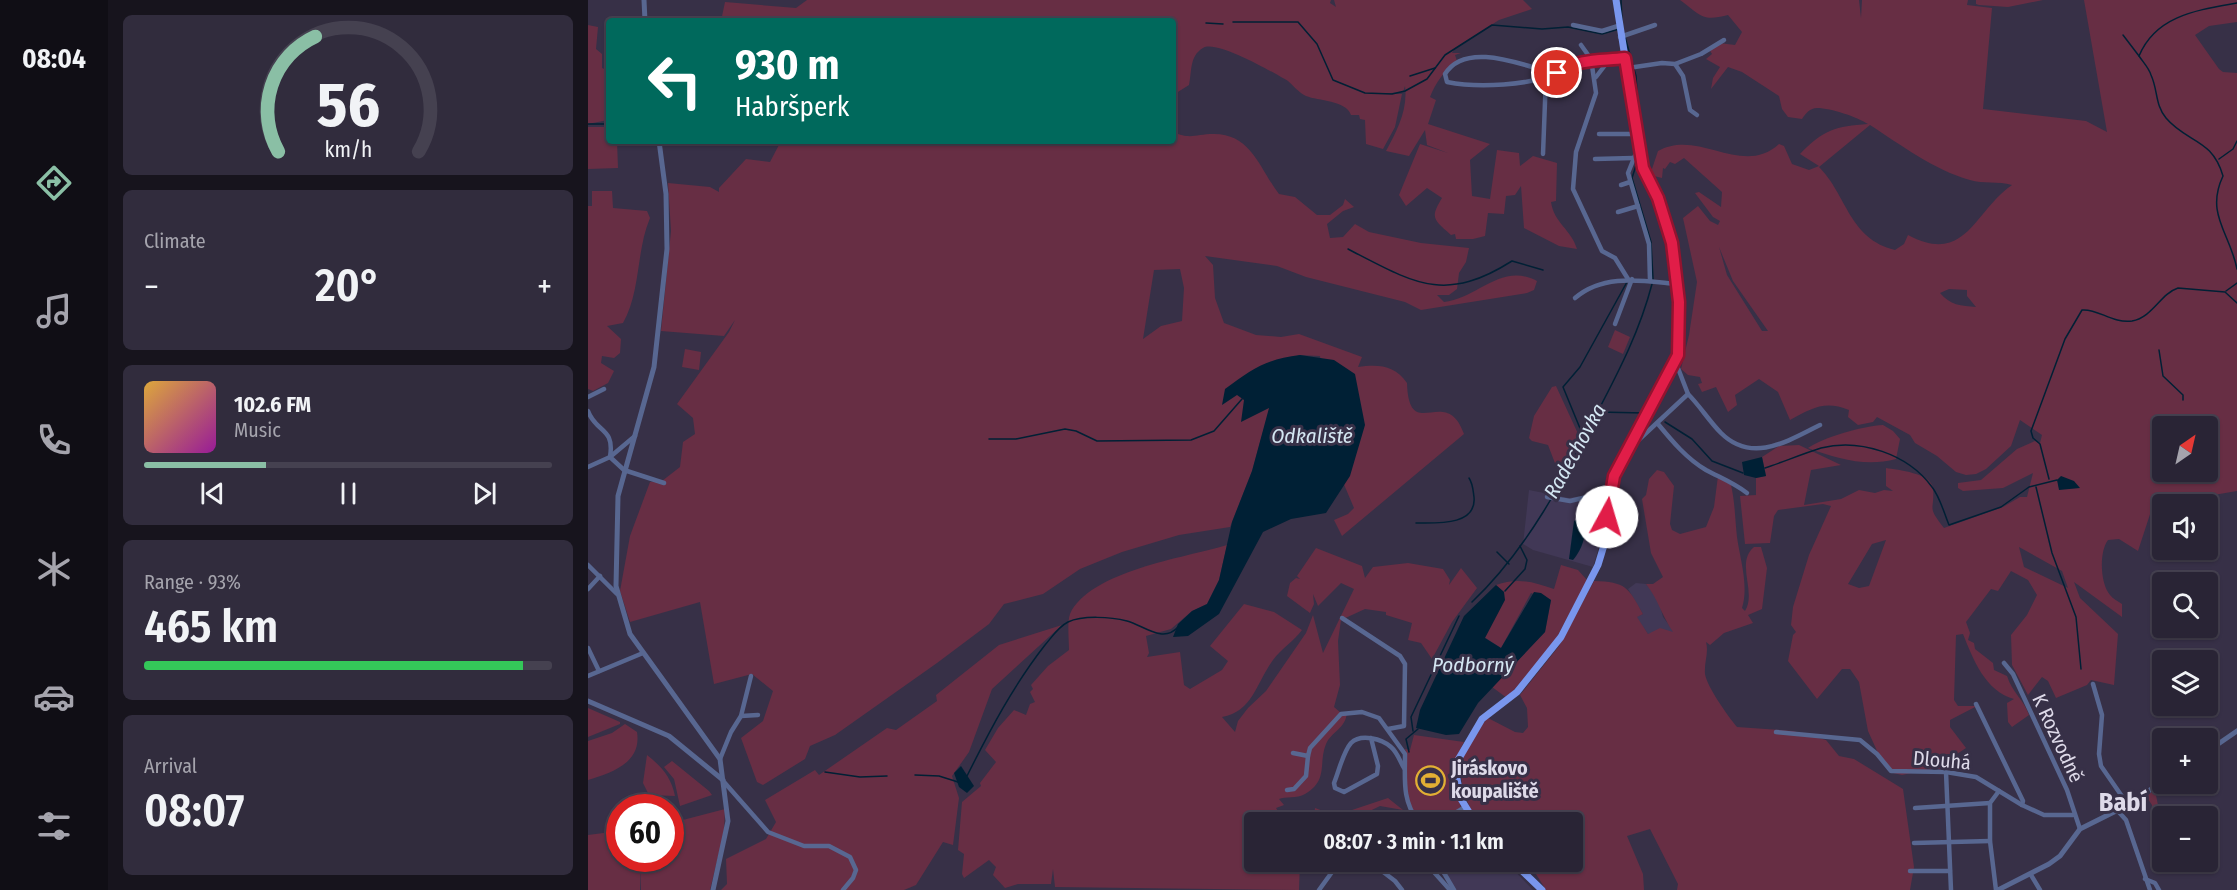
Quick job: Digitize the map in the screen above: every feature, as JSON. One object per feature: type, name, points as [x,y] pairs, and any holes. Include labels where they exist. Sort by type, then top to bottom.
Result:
[{"type":"main road","points":[[1468,812],[1456,774],[1462,750],[1482,719],[1513,697],[1548,656],[1596,570],[1605,542],[1608,497],[1614,476],[1676,363],[1678,355],[1677,284],[1672,243],[1658,198],[1643,168],[1636,134],[1628,69],[1618,26],[1616,0]]},
{"type":"main road","points":[[1523,872],[1542,890]]},
{"type":"street","points":[[644,0],[645,18]]},
{"type":"street","points":[[1573,25],[1602,31],[1618,26]]},
{"type":"street","points":[[1620,37],[1655,25]]},
{"type":"street","points":[[1628,69],[1662,63],[1675,64],[1701,54],[1724,40]]},
{"type":"street","points":[[1581,45],[1591,59],[1595,77],[1594,102],[1576,152],[1573,189],[1602,251],[1615,258],[1630,279]]},
{"type":"street","points":[[1543,154],[1546,76],[1542,70],[1494,56],[1458,61],[1449,67],[1445,78],[1452,83],[1497,85],[1546,76],[1557,73],[1573,63],[1591,59],[1625,58]]},
{"type":"street","points":[[1595,77],[1609,60]]},
{"type":"street","points":[[1675,64],[1683,76],[1690,110],[1697,115]]},
{"type":"street","points":[[1599,134],[1636,134]]},
{"type":"street","points":[[660,144],[666,194],[667,249],[654,367],[618,496],[617,594],[630,634],[720,759],[728,821],[713,890]]},
{"type":"street","points":[[1639,147],[1628,173],[1649,244],[1650,281]]},
{"type":"street","points":[[1595,159],[1633,158]]},
{"type":"street","points":[[1620,185],[1630,182]]},
{"type":"street","points":[[1618,212],[1638,206]]},
{"type":"street","points":[[1615,324],[1630,279]]},
{"type":"street","points":[[1575,298],[1586,289],[1630,279],[1677,284]]},
{"type":"street","points":[[1676,363],[1688,394],[1721,433],[1738,445],[1751,450],[1776,446],[1820,425]]},
{"type":"street","points":[[588,397],[604,389]]},
{"type":"street","points":[[1628,450],[1688,394]]},
{"type":"street","points":[[588,411],[609,435],[612,443],[610,457]]},
{"type":"street","points":[[1658,424],[1690,459],[1707,470],[1727,478],[1747,493]]},
{"type":"street","points":[[588,467],[610,457],[637,434]]},
{"type":"street","points":[[610,457],[624,470],[664,483]]},
{"type":"street","points":[[1550,498],[1570,501],[1587,496],[1608,497]]},
{"type":"street","points":[[588,565],[617,594]]},
{"type":"street","points":[[588,589],[600,576]]},
{"type":"street","points":[[1342,618],[1357,625],[1367,637],[1400,656],[1405,664],[1404,726],[1388,729]]},
{"type":"street","points":[[588,648],[599,671]]},
{"type":"street","points":[[588,676],[643,652]]},
{"type":"street","name":"K Rozvodně","points":[[2004,663],[2013,674],[2062,779],[2080,829]]},
{"type":"street","points":[[720,759],[731,732],[741,716],[751,676]]},
{"type":"street","points":[[2093,684],[2102,715],[2099,754],[2101,766],[2128,805]]},
{"type":"street","points":[[588,701],[669,736],[724,782],[768,832],[804,846],[829,846],[850,857],[855,870],[853,878],[843,890]]},
{"type":"street","points":[[1976,704],[2023,801],[2022,805]]},
{"type":"street","points":[[1287,790],[1294,789],[1306,776],[1310,748],[1345,712],[1373,715],[1388,729],[1389,735],[1405,754],[1405,801],[1411,812]]},
{"type":"street","points":[[741,716],[758,715]]},
{"type":"street","points":[[2218,744],[2237,731]]},
{"type":"street","name":"Dlouhá","points":[[1776,732],[1860,740],[1877,754],[1891,771],[1946,772],[1976,777],[2022,805],[2044,815],[2073,814]]},
{"type":"street","points":[[1371,738],[1378,766],[1377,774],[1347,790],[1338,790],[1334,783],[1349,747],[1358,739],[1371,738],[1392,747],[1405,770]]},
{"type":"street","points":[[1293,753],[1308,756]]},
{"type":"street","points":[[1946,772],[1951,890]]},
{"type":"street","points":[[1999,791],[1990,803],[1990,841],[1997,890],[2031,875],[2060,856],[2080,829],[2128,805],[2152,789]]},
{"type":"street","points":[[1915,808],[1990,803]]},
{"type":"street","points":[[1457,812],[1465,807]]},
{"type":"street","points":[[2117,810],[2126,820],[2150,890]]},
{"type":"street","points":[[1914,843],[1990,841]]},
{"type":"street","points":[[1910,871],[1950,871]]},
{"type":"street","points":[[1319,890],[1332,872]]},
{"type":"street","points":[[1383,872],[1402,890]]},
{"type":"street","points":[[1435,872],[1452,890]]},
{"type":"street","points":[[1443,872],[1452,890]]},
{"type":"street","points":[[2031,875],[2040,890]]},
{"type":"street","points":[[2145,879],[2155,883],[2159,890]]},
{"type":"shaded area","points":[[807,0],[1331,0],[1330,3],[1336,7],[1334,0],[1523,0],[1532,9],[1499,20],[1455,48],[1452,53],[1461,53],[1455,55],[1457,61],[1444,73],[1432,92],[1430,97],[1436,100],[1428,124],[1490,144],[1470,160],[1472,196],[1490,199],[1497,150],[1519,153],[1520,166],[1533,156],[1557,163],[1556,201],[1551,202],[1555,215],[1571,236],[1577,249],[1559,246],[1524,228],[1521,186],[1515,195],[1506,196],[1504,214],[1488,213],[1485,236],[1473,239],[1456,239],[1455,234],[1451,235],[1437,222],[1435,214],[1442,198],[1427,188],[1406,206],[1399,195],[1420,144],[1448,153],[1427,145],[1425,130],[1409,156],[1386,151],[1398,128],[1403,112],[1405,86],[1403,92],[1379,94],[1402,94],[1395,127],[1383,149],[1366,144],[1365,120],[1360,119],[1359,115],[1351,115],[1344,106],[1306,96],[1271,71],[1220,48],[1203,48],[1195,55],[1189,85],[1176,93],[1176,18],[722,18],[725,2],[796,8]]},
{"type":"shaded area","points":[[1680,0],[1859,0],[1861,18],[1862,0],[1968,0],[1967,5],[1992,8],[1983,109],[2086,121],[2107,132],[2084,0],[2237,0],[2237,22],[2209,26],[2195,35],[2219,69],[2223,72],[2237,73],[2237,491],[2218,494],[2152,494],[2152,508],[2138,551],[2119,539],[2108,540],[2102,560],[2104,583],[2110,595],[2122,604],[2122,617],[2074,582],[2080,598],[2118,634],[2114,685],[2091,680],[2087,685],[2056,698],[2048,681],[2042,677],[2028,695],[2012,665],[2011,635],[2027,615],[2037,595],[2028,580],[2011,571],[1998,591],[1991,589],[1966,622],[1970,633],[1968,640],[1974,643],[1975,649],[1993,663],[1994,670],[2007,676],[2029,715],[2012,727],[2008,722],[2007,703],[2014,699],[2004,695],[1988,682],[1981,673],[1963,634],[1956,635],[1954,700],[1958,706],[1977,706],[1950,720],[1950,727],[1966,748],[1948,760],[1947,769],[1931,769],[1902,775],[1893,773],[1878,753],[1868,731],[1859,682],[1850,669],[1842,669],[1817,699],[1788,661],[1793,635],[1796,632],[1791,625],[1793,607],[1809,555],[1831,506],[1823,504],[1778,510],[1774,516],[1770,543],[1745,544],[1740,496],[1756,495],[1756,478],[1766,476],[1762,457],[1779,446],[1799,445],[1841,465],[1811,470],[1804,505],[1841,499],[1859,490],[1875,493],[1884,490],[1893,491],[1886,486],[1886,468],[1913,473],[1931,483],[1933,512],[1944,528],[2003,507],[2020,497],[2027,497],[2033,473],[2003,488],[1963,491],[1958,488],[1958,483],[1981,480],[2017,449],[2035,441],[2040,443],[2042,435],[2020,420],[2011,446],[1986,469],[1976,474],[1966,475],[1956,472],[1937,456],[1915,443],[1910,435],[1877,417],[1873,422],[1858,425],[1848,417],[1849,410],[1826,406],[1812,409],[1790,420],[1778,392],[1759,379],[1735,395],[1737,405],[1728,412],[1716,387],[1702,392],[1698,384],[1702,383],[1700,377],[1688,375],[1681,369],[1697,282],[1683,218],[1698,206],[1710,221],[1718,225],[1720,221],[1713,217],[1695,193],[1699,192],[1721,207],[1722,192],[1684,158],[1675,164],[1670,162],[1665,169],[1663,168],[1662,178],[1650,175],[1658,151],[1673,145],[1689,145],[1750,156],[1765,153],[1779,144],[1784,146],[1792,164],[1809,170],[1819,166],[1800,154],[1816,139],[1838,128],[1868,124],[1844,113],[1823,108],[1810,110],[1802,119],[1788,117],[1782,109],[1779,96],[1742,72],[1728,67],[1711,89],[1713,78],[1720,67],[1706,59],[1712,54],[1709,49],[1719,43],[1735,45],[1742,32],[1728,15],[1712,18],[1697,13]],"holes":[[[1870,125],[1918,156],[1957,176],[1975,181],[2012,185],[1968,231],[1956,240],[1943,244],[1928,243],[1908,235],[1904,244],[1895,250],[1880,244],[1858,226],[1819,167]],[[1719,247],[1733,281],[1768,331],[1762,331],[1727,275]],[[1949,289],[1967,290],[1967,296],[1976,307],[1956,304],[1940,293]],[[1886,540],[1869,586],[1859,588],[1848,584],[1872,544]],[[2019,547],[2062,571],[2068,588],[2024,567]]]},
{"type":"shaded area","points":[[1976,0],[2043,0],[2008,7],[1979,5],[1976,4]]},
{"type":"shaded area","points":[[588,25],[598,27],[596,49],[602,54],[602,68],[606,70],[606,120],[588,124]]},
{"type":"shaded area","points":[[588,127],[606,127],[606,144],[617,144],[618,168],[588,169]]},
{"type":"shaded area","points":[[1176,133],[1189,136],[1214,134],[1227,136],[1238,140],[1254,155],[1279,194],[1295,197],[1317,215],[1330,215],[1343,205],[1345,199],[1354,207],[1343,211],[1327,224],[1330,238],[1343,237],[1355,224],[1369,232],[1421,243],[1469,248],[1466,262],[1459,273],[1457,289],[1449,295],[1437,295],[1444,302],[1512,276],[1524,276],[1537,281],[1534,290],[1527,293],[1421,310],[1405,302],[1306,277],[1277,266],[1205,256],[1213,265],[1215,298],[1224,323],[1256,335],[1281,337],[1299,334],[1362,357],[1358,367],[1379,366],[1391,369],[1407,383],[1409,401],[1414,410],[1421,413],[1448,413],[1456,420],[1464,434],[1342,536],[1334,520],[1348,514],[1354,508],[1340,475],[1320,356],[1298,355],[1270,407],[1252,471],[1230,527],[1179,535],[1122,552],[1080,569],[1043,594],[1004,604],[989,624],[835,735],[810,746],[805,759],[763,785],[757,782],[741,738],[763,721],[773,691],[752,674],[714,684],[700,602],[630,622],[620,591],[630,536],[650,482],[662,481],[680,467],[683,442],[695,434],[693,418],[677,404],[729,332],[735,320],[724,336],[661,331],[671,231],[668,183],[710,187],[719,192],[719,188],[746,159],[770,162],[779,144],[1176,144]],"holes":[[[1180,269],[1184,288],[1182,321],[1161,326],[1143,339],[1154,270]]]},
{"type":"shaded area","points":[[592,191],[612,191],[613,208],[647,211],[650,218],[642,244],[629,311],[623,323],[607,326],[621,339],[620,353],[614,358],[602,356],[601,363],[614,371],[608,383],[593,391],[588,389],[588,206],[592,206]]},
{"type":"shaded area","points":[[1615,330],[1630,337],[1623,354],[1608,347]]},
{"type":"shaded area","points":[[685,349],[701,352],[699,370],[682,367]]},
{"type":"shaded area","points":[[1556,386],[1580,438],[1558,471],[1548,445],[1529,438],[1534,416],[1552,387]]},
{"type":"shaded area","points":[[1883,425],[1900,439],[1896,459],[1874,462],[1852,461],[1808,448],[1844,433]]},
{"type":"shaded area","points":[[1657,470],[1664,472],[1674,486],[1670,524],[1672,530],[1680,534],[1706,527],[1714,507],[1718,476],[1731,485],[1745,591],[1742,608],[1745,611],[1749,595],[1746,561],[1754,547],[1761,547],[1767,568],[1762,609],[1748,615],[1753,623],[1724,633],[1710,645],[1706,642],[1705,674],[1707,680],[1723,709],[1737,727],[1793,731],[1826,740],[1839,756],[1854,759],[1903,789],[1914,867],[1910,890],[1677,890],[1678,884],[1650,829],[1627,836],[1643,874],[1644,890],[1546,890],[1536,874],[1539,872],[1583,872],[1583,812],[1473,812],[1465,795],[1461,768],[1469,743],[1488,718],[1515,732],[1523,733],[1528,727],[1527,708],[1520,695],[1559,646],[1594,581],[1613,583],[1625,588],[1643,614],[1637,617],[1648,634],[1660,628],[1673,632],[1646,584],[1653,584],[1663,577],[1651,553],[1642,499],[1646,495],[1649,479]]},
{"type":"shaded area","points":[[1529,490],[1569,498],[1593,494],[1604,505],[1600,543],[1593,567],[1533,550],[1523,544]]},
{"type":"shaded area","points":[[1227,545],[1219,580],[1207,604],[1192,611],[1171,629],[1146,636],[1149,653],[1147,657],[1180,652],[1184,685],[1190,689],[1222,670],[1228,661],[1210,646],[1244,604],[1274,612],[1302,630],[1273,660],[1253,695],[1241,709],[1222,717],[1235,732],[1238,721],[1266,691],[1306,633],[1313,615],[1323,653],[1354,589],[1341,583],[1318,606],[1313,594],[1314,604],[1310,613],[1287,596],[1290,583],[1296,578],[1300,579],[1297,576],[1316,548],[1362,566],[1365,578],[1373,567],[1408,563],[1443,569],[1450,580],[1449,585],[1461,568],[1477,588],[1452,622],[1432,659],[1421,643],[1408,640],[1412,623],[1386,615],[1386,612],[1365,609],[1341,620],[1338,641],[1340,685],[1334,707],[1341,713],[1347,713],[1341,726],[1326,744],[1322,771],[1317,783],[1302,796],[1279,799],[1284,805],[1276,808],[1279,812],[1244,812],[1244,872],[1300,872],[1299,890],[1055,887],[1053,869],[1051,884],[1018,884],[1005,888],[993,875],[996,867],[989,860],[964,878],[962,874],[964,854],[958,850],[962,802],[981,786],[980,783],[996,762],[985,750],[998,728],[1014,710],[1026,715],[1030,704],[1035,702],[1030,692],[1033,689],[1031,685],[1048,666],[1069,650],[1069,617],[1081,599],[1097,587],[1117,577],[1164,561]]},
{"type":"shaded area","points":[[1561,565],[1578,570],[1587,580],[1554,643],[1507,698],[1492,687],[1545,632],[1551,600],[1531,593],[1501,648],[1484,637],[1504,592],[1496,585],[1511,581],[1525,581],[1554,589]]},
{"type":"shaded area","points":[[1636,583],[1646,584],[1658,598],[1663,617],[1674,632],[1648,634],[1636,617],[1643,614],[1628,589]]},
{"type":"shaded area","points":[[1062,625],[992,689],[969,752],[952,776],[959,798],[953,845],[943,842],[916,885],[904,890],[721,890],[727,884],[726,859],[766,839],[776,822],[765,800],[815,770],[819,775],[887,728],[896,730],[937,701],[936,695],[999,645]]},
{"type":"shaded area","points":[[588,708],[620,722],[620,724],[588,737]]},
{"type":"shaded area","points":[[625,724],[637,732],[635,752],[630,759],[615,770],[588,780],[588,741],[612,733]]},
{"type":"shaded area","name":"Jiráskovo koupaliště","points":[[1414,735],[1464,742],[1457,758],[1454,774],[1455,790],[1461,807],[1454,812],[1414,812],[1406,793],[1405,782],[1407,761],[1405,749],[1410,750]]},
{"type":"shaded area","points":[[647,755],[665,773],[674,794],[648,794],[643,783]]},
{"type":"shaded area","points":[[672,761],[712,795],[684,805],[684,794],[677,794],[674,779],[664,767]]},
{"type":"shaded area","points":[[2152,792],[2156,794],[2158,806],[2152,806],[2152,831],[2151,828],[2152,805],[2146,796]]},
{"type":"shaded area","points":[[1388,798],[1403,810],[1380,806],[1368,812],[1346,812]]},
{"type":"shaded area","points":[[1315,808],[1326,812],[1314,812]]},
{"type":"shaded area","points":[[725,809],[724,832],[710,890],[641,890],[641,872],[684,872],[684,820]]},
{"type":"shaded area","points":[[606,833],[606,872],[641,872],[640,890],[588,890],[588,835]]},
{"type":"shaded area","points":[[1445,872],[1516,872],[1533,890],[1456,890]]},
{"type":"water","name":"Odkaliště","points":[[1300,355],[1334,360],[1355,374],[1365,425],[1350,476],[1326,513],[1291,519],[1263,532],[1219,614],[1188,636],[1173,637],[1178,624],[1192,611],[1207,604],[1219,580],[1232,522],[1252,471],[1269,408],[1241,422],[1244,400],[1237,395],[1222,405],[1225,389],[1268,362]]},
{"type":"water","points":[[1762,457],[1766,476],[1756,478],[1744,475],[1742,462]]},
{"type":"water","points":[[2061,476],[2074,481],[2080,488],[2059,490],[2057,480]]},
{"type":"water","points":[[1581,517],[1585,527],[1584,539],[1573,560],[1569,559],[1574,521]]},
{"type":"water","name":"Podborný","points":[[1496,585],[1504,592],[1505,600],[1485,638],[1501,648],[1534,592],[1541,593],[1551,600],[1545,632],[1478,703],[1459,734],[1446,735],[1416,728],[1420,710],[1464,616]]},
{"type":"water","points":[[961,766],[974,786],[967,793],[959,787],[954,773]]},
{"type":"water","points":[[1419,774],[1444,777],[1443,790],[1417,786]]},
{"type":"waterway","name":"Radechovka","points":[[1621,0],[1622,20]]},
{"type":"waterway","points":[[2237,3],[2193,12],[2167,23],[2146,42],[2139,56],[2150,72],[2162,113],[2174,126],[2206,148],[2218,164],[2223,176],[2218,189],[2218,213],[2237,269]]},
{"type":"waterway","points":[[1233,22],[1298,22],[1317,44],[1333,80],[1365,93],[1392,94],[1405,91],[1427,79],[1445,55],[1492,25],[1542,29],[1568,27],[1602,34],[1619,29]]},
{"type":"waterway","points":[[1206,23],[1223,24]]},
{"type":"waterway","points":[[2123,35],[2139,56]]},
{"type":"waterway","name":"Radechovka","points":[[1625,37],[1636,76],[1639,123]]},
{"type":"waterway","points":[[1410,76],[1435,68]]},
{"type":"waterway","points":[[588,124],[606,124]]},
{"type":"waterway","name":"Radechovka","points":[[1640,131],[1643,150]]},
{"type":"waterway","points":[[2219,159],[2233,149],[2237,141]]},
{"type":"waterway","name":"Radechovka","points":[[1638,159],[1632,178],[1651,242],[1653,279]]},
{"type":"waterway","points":[[1348,249],[1392,271],[1429,284],[1448,285],[1467,282],[1512,261],[1543,270]]},
{"type":"waterway","points":[[1584,438],[1563,387],[1580,367],[1627,282]]},
{"type":"waterway","points":[[2226,291],[2237,283]]},
{"type":"waterway","name":"Radechovka","points":[[1472,602],[1510,560],[1558,488],[1622,364],[1642,317],[1652,284]]},
{"type":"waterway","points":[[2049,479],[2040,444],[2033,438],[2031,431],[2065,339],[2082,310],[2093,311],[2118,320],[2132,321],[2146,315],[2166,295],[2178,288],[2225,292],[2237,303]]},
{"type":"waterway","points":[[2159,350],[2163,376],[2183,395],[2183,400]]},
{"type":"waterway","points":[[989,439],[1016,439],[1065,429],[1076,431],[1097,441],[1191,440],[1214,431],[1242,399]]},
{"type":"waterway","points":[[1598,412],[1644,413]]},
{"type":"waterway","points":[[1665,422],[1692,439],[1712,461],[1743,473]]},
{"type":"waterway","points":[[1765,468],[1836,445],[1867,447],[1882,451],[1922,475],[1937,495],[1949,525],[2001,507],[2029,487],[2057,480]]},
{"type":"waterway","points":[[1416,523],[1454,521],[1469,513],[1474,497],[1469,478]]},
{"type":"waterway","points":[[2036,487],[2052,553],[2076,617],[2081,669]]},
{"type":"waterway","points":[[1505,591],[1525,569],[1527,560],[1520,546]]},
{"type":"waterway","points":[[1497,552],[1509,564]]},
{"type":"waterway","name":"Radechovka","points":[[1413,731],[1411,717],[1459,616]]},
{"type":"waterway","points":[[967,776],[1012,692],[1045,645],[1064,624],[1081,618],[1097,617],[1127,621],[1159,634],[1172,632],[1178,627]]},
{"type":"waterway","name":"Radechovka","points":[[1409,752],[1406,739],[1418,729]]},
{"type":"waterway","points":[[825,772],[860,777],[887,776]]},
{"type":"waterway","points":[[915,775],[939,776],[958,782]]},
{"type":"place","name":"Jiráskovo koupaliště","points":[[1430,780]]},
{"type":"district","name":"Babí","points":[[2123,802]]},
{"type":"route","points":[[1557,73],[1573,63],[1591,59],[1625,58],[1643,168],[1664,212],[1672,243],[1677,284],[1678,359],[1614,476],[1610,485],[1607,517]]}]
